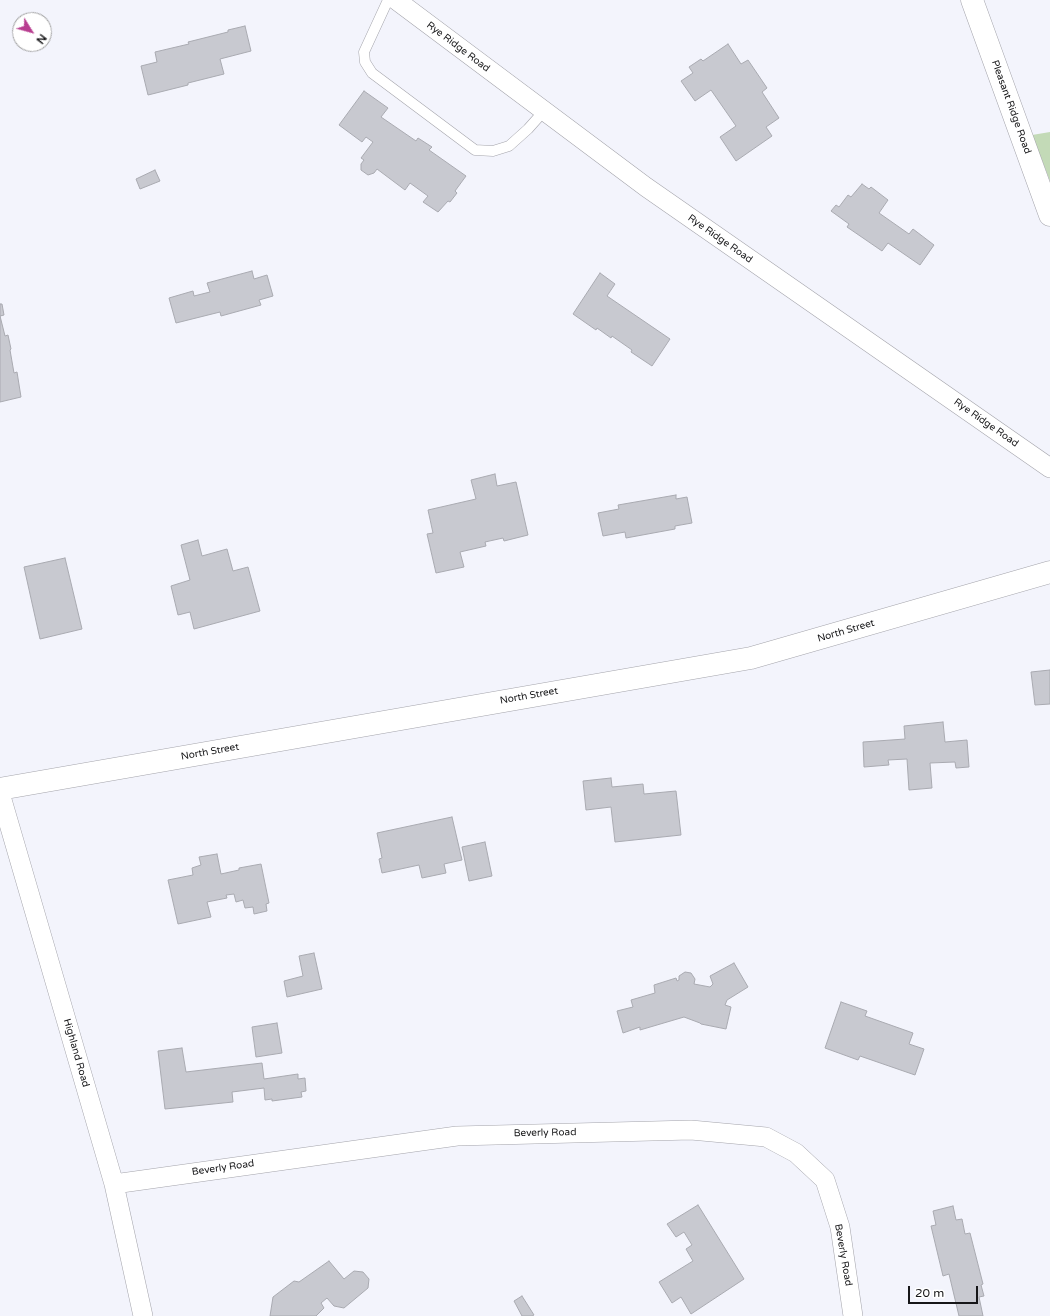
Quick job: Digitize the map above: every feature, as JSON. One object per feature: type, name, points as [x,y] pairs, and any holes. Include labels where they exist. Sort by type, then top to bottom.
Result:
[{"type":"main road","name":"Pleasant Ridge Road","points":[[972,0],[1050,214]]},
{"type":"main road","name":"North Street","points":[[0,788],[751,658],[1050,572]]},
{"type":"street","name":"Rye Ridge Road","points":[[396,0],[646,187],[1050,468]]},
{"type":"street","name":"Highland Road","points":[[0,793],[114,1184],[142,1316]]},
{"type":"street","name":"Beverly Road","points":[[114,1184],[457,1136],[691,1130],[766,1137],[796,1153],[824,1180],[840,1227],[853,1316]]},
{"type":"lane","points":[[388,0],[364,52],[366,62],[372,73],[475,150],[493,151],[509,146],[528,129],[544,111]]},
{"type":"green space","points":[[1050,132],[1050,181],[1032,135]]},
{"type":"building","points":[[245,26],[251,51],[220,59],[224,74],[148,95],[141,66],[157,62],[155,52],[189,44],[188,42]]},
{"type":"building","points":[[728,44],[741,64],[748,60],[767,88],[762,92],[779,118],[766,127],[772,136],[736,161],[720,137],[736,126],[711,90],[695,101],[681,81],[693,73],[689,67],[701,59],[703,61]]},
{"type":"building","points":[[364,91],[388,108],[381,117],[416,141],[418,138],[432,147],[429,150],[466,176],[455,191],[457,193],[450,202],[448,201],[438,212],[423,202],[428,196],[410,183],[405,190],[377,169],[374,173],[368,175],[361,170],[361,164],[364,160],[361,158],[373,142],[366,137],[362,142],[339,125]]},
{"type":"building","points":[[155,170],[160,181],[140,189],[136,179]]},
{"type":"building","points":[[862,184],[869,189],[871,187],[888,200],[879,213],[909,234],[913,229],[934,245],[920,265],[888,243],[882,251],[847,227],[849,224],[831,211],[836,205],[839,207],[848,195],[851,197]]},
{"type":"building","points":[[252,271],[254,279],[267,275],[273,296],[259,300],[261,305],[221,316],[220,312],[176,323],[169,298],[193,291],[194,296],[210,292],[207,283]]},
{"type":"building","points":[[600,273],[615,284],[607,296],[670,339],[652,366],[631,352],[632,350],[612,336],[611,338],[597,328],[596,330],[573,314]]},
{"type":"building","points":[[0,304],[2,304],[4,315],[0,316]]},
{"type":"building","points":[[0,316],[5,336],[8,335],[14,373],[17,372],[21,397],[0,402]]},
{"type":"building","points":[[495,474],[497,486],[516,482],[528,535],[504,541],[503,538],[485,542],[486,546],[460,552],[464,567],[436,573],[427,534],[433,533],[428,510],[476,499],[471,480]]},
{"type":"building","points":[[676,495],[676,499],[687,497],[692,523],[675,526],[675,529],[626,538],[625,532],[603,536],[598,513],[619,509],[618,505]]},
{"type":"building","points":[[198,540],[202,556],[227,549],[233,571],[248,567],[260,611],[194,629],[190,612],[178,615],[171,586],[190,580],[181,545]]},
{"type":"building","points":[[65,558],[82,629],[40,639],[24,567]]},
{"type":"building","points":[[1050,670],[1050,704],[1035,705],[1031,672]]},
{"type":"building","points":[[943,722],[945,742],[967,740],[969,767],[956,768],[955,762],[930,763],[932,788],[909,790],[907,759],[888,760],[889,765],[864,767],[863,742],[905,739],[904,726]]},
{"type":"building","points":[[611,778],[612,787],[643,784],[644,794],[676,791],[681,835],[615,842],[611,807],[586,810],[583,781]]},
{"type":"building","points":[[452,817],[462,860],[444,864],[446,873],[422,878],[419,865],[382,873],[379,859],[382,858],[377,833]]},
{"type":"building","points":[[485,842],[492,876],[469,881],[462,847]]},
{"type":"building","points":[[217,854],[221,874],[239,870],[239,868],[261,864],[269,903],[266,904],[267,911],[254,914],[253,907],[245,908],[243,900],[236,902],[234,894],[226,895],[227,898],[207,902],[211,917],[178,924],[168,880],[193,875],[192,868],[201,865],[199,857]]},
{"type":"building","points":[[314,953],[322,989],[287,997],[284,981],[303,976],[299,956]]},
{"type":"building","points":[[734,963],[748,987],[727,1000],[725,1005],[731,1007],[726,1029],[701,1024],[684,1017],[640,1030],[640,1027],[623,1033],[617,1011],[633,1007],[631,1000],[655,993],[654,985],[676,978],[677,981],[679,980],[679,976],[685,972],[691,973],[695,979],[694,984],[710,987],[713,984],[710,976]]},
{"type":"building","points":[[841,1002],[867,1011],[865,1016],[913,1033],[909,1044],[924,1049],[915,1075],[860,1056],[858,1060],[825,1048]]},
{"type":"building","points":[[277,1023],[282,1053],[256,1057],[252,1027]]},
{"type":"building","points":[[182,1048],[186,1072],[262,1063],[264,1079],[298,1074],[298,1079],[305,1078],[306,1091],[301,1092],[302,1097],[272,1101],[272,1099],[265,1100],[264,1088],[232,1092],[233,1102],[165,1109],[158,1051]]},
{"type":"building","points":[[698,1205],[744,1279],[691,1314],[681,1297],[672,1303],[659,1282],[693,1261],[686,1249],[692,1245],[684,1232],[676,1237],[667,1224]]},
{"type":"building","points":[[953,1206],[956,1220],[962,1219],[965,1234],[970,1233],[983,1284],[981,1285],[984,1296],[979,1297],[983,1316],[959,1316],[949,1274],[943,1276],[931,1226],[936,1225],[933,1211]]},
{"type":"building","points":[[329,1261],[344,1279],[354,1271],[363,1272],[369,1279],[368,1288],[344,1308],[334,1306],[327,1298],[321,1303],[324,1308],[316,1316],[270,1316],[273,1297],[294,1281],[299,1282]]},
{"type":"building","points":[[522,1296],[534,1315],[522,1316],[514,1301]]}]
